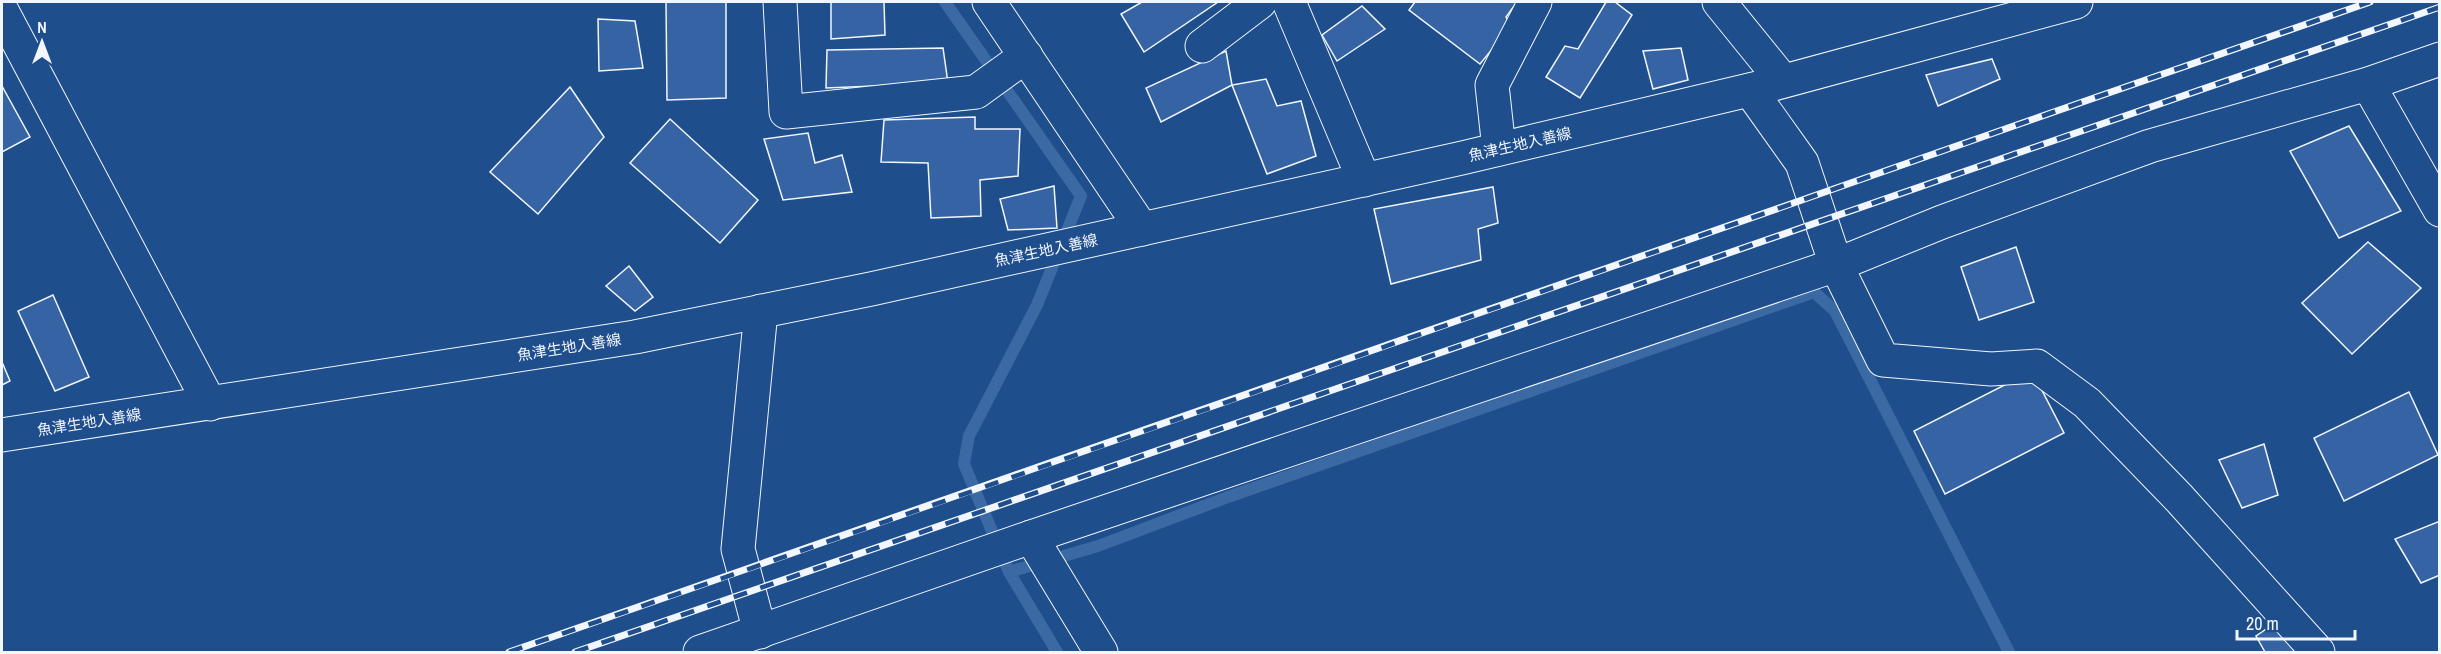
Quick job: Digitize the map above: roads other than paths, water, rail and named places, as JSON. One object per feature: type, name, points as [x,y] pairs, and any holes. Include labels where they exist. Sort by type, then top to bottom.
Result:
[{"type":"street","points":[[780,2],[786,112],[976,92],[1026,56]]},
{"type":"street","points":[[989,2],[1142,229]]},
{"type":"street","points":[[1202,46],[1260,2]]},
{"type":"street","points":[[1289,2],[1364,180]]},
{"type":"street","points":[[1499,149],[1492,85],[1535,2]]},
{"type":"street","points":[[1719,2],[1783,81]]},
{"type":"street","name":"魚津生地入善線","points":[[2,435],[635,337],[761,311],[1090,241],[1499,149],[1783,81],[2026,8],[2076,2]]},
{"type":"street","points":[[2,11],[210,404]]},
{"type":"street","points":[[700,652],[1031,537],[1836,265],[1942,222],[2150,146],[2368,84],[2439,59]]},
{"type":"street","points":[[2368,84],[2439,210]]},
{"type":"street","points":[[1749,90],[1802,163],[1836,265],[1883,360],[1991,369],[2037,366],[2087,403],[2186,506],[2318,652]]},
{"type":"street","points":[[760,632],[738,549],[761,311]]},
{"type":"street","points":[[1031,537],[1101,652]]},
{"type":"waterway","points":[[945,2],[1081,196],[1037,305],[969,436],[964,464],[1009,572],[1057,652]]},
{"type":"waterway","points":[[1009,572],[1098,546],[1228,497],[1814,292],[1835,311],[2009,652]]},
{"type":"railway","points":[[509,652],[2370,2]]},
{"type":"railway","points":[[575,652],[2440,7]]}]
